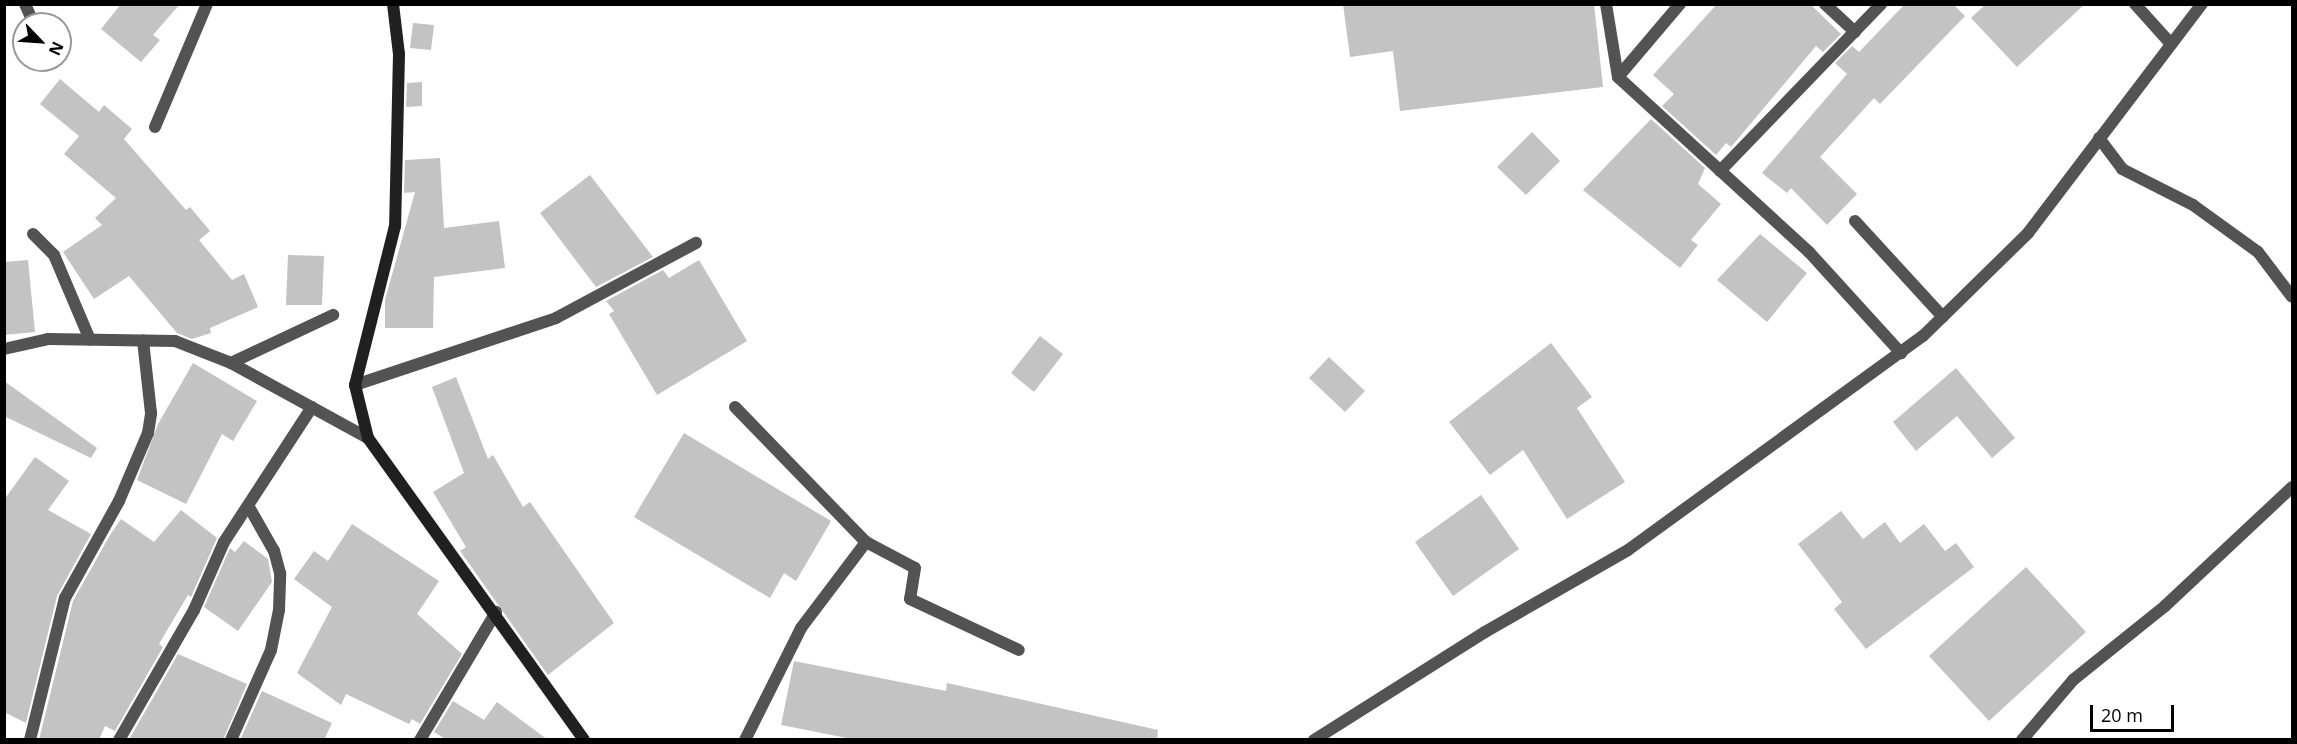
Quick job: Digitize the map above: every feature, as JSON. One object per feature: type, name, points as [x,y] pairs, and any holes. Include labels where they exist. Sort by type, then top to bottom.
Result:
[{"type":"street","points":[[155,128],[207,4]]},
{"type":"street","points":[[393,4],[399,54],[395,226],[355,385],[368,438],[496,612],[584,740]]},
{"type":"street","points":[[1606,4],[1617,77],[1809,252],[1901,353]]},
{"type":"street","points":[[1617,77],[1680,4]]},
{"type":"street","points":[[1825,4],[1855,32]]},
{"type":"street","points":[[1720,171],[1881,4]]},
{"type":"street","points":[[2135,4],[2171,44]]},
{"type":"street","points":[[1314,740],[1485,632],[1628,550],[1901,353],[1943,317],[2028,233],[2202,4]]},
{"type":"street","points":[[2099,138],[2122,169],[2193,205],[2258,252],[2292,297]]},
{"type":"street","points":[[1855,221],[1943,317]]},
{"type":"street","points":[[33,234],[54,255],[90,340]]},
{"type":"street","points":[[355,385],[556,318],[696,243]]},
{"type":"street","points":[[231,363],[333,315]]},
{"type":"street","points":[[4,349],[48,339],[175,341],[231,363],[368,438]]},
{"type":"street","points":[[30,740],[64,598],[119,501],[148,433],[151,413],[143,340]]},
{"type":"street","points":[[119,740],[194,610],[224,542],[249,507],[312,407]]},
{"type":"street","points":[[735,407],[866,542],[915,568],[910,599],[1019,650]]},
{"type":"street","points":[[2022,740],[2073,680],[2165,606],[2292,487]]},
{"type":"street","points":[[231,740],[271,650],[279,610],[280,573],[274,551],[249,507]]},
{"type":"street","points":[[745,740],[801,628],[866,542]]},
{"type":"street","points":[[420,740],[496,612]]},
{"type":"building","points":[[121,4],[180,4],[153,35],[160,40],[141,62],[101,29]]},
{"type":"building","points":[[1343,4],[1594,4],[1603,87],[1400,111],[1393,51],[1350,57]]},
{"type":"building","points":[[1717,4],[1810,4],[1841,34],[1823,52],[1816,46],[1731,147],[1726,143],[1716,155],[1662,106],[1674,94],[1653,75]]},
{"type":"building","points":[[1905,4],[1953,4],[1965,16],[1880,104],[1874,98],[1820,157],[1857,194],[1827,225],[1791,188],[1787,193],[1762,173],[1847,74],[1835,63],[1852,46],[1859,52]]},
{"type":"building","points":[[1986,4],[2085,4],[2017,67],[1971,18]]},
{"type":"building","points":[[413,23],[434,25],[431,50],[410,48]]},
{"type":"building","points":[[60,79],[99,112],[104,105],[132,129],[124,139],[186,210],[190,207],[210,231],[199,240],[232,280],[244,274],[258,307],[210,328],[211,333],[192,339],[177,333],[129,276],[94,299],[63,252],[102,225],[95,218],[116,198],[64,154],[79,136],[40,104]]},
{"type":"building","points":[[422,82],[422,106],[406,107],[407,83]]},
{"type":"building","points":[[1651,119],[1705,168],[1698,184],[1721,204],[1691,240],[1698,245],[1680,268],[1583,190]]},
{"type":"building","points":[[1532,132],[1560,161],[1526,195],[1497,167]]},
{"type":"building","points":[[440,158],[444,228],[499,221],[505,268],[434,277],[433,328],[385,328],[385,300],[415,192],[404,193],[405,160]]},
{"type":"building","points":[[590,175],[653,257],[596,287],[540,213]]},
{"type":"building","points":[[1760,234],[1807,273],[1767,322],[1717,280]]},
{"type":"building","points":[[288,255],[324,256],[322,305],[286,305]]},
{"type":"building","points":[[28,260],[35,332],[4,335],[4,262]]},
{"type":"building","points":[[699,260],[747,341],[657,395],[609,314],[614,311],[606,301],[663,270],[669,278]]},
{"type":"building","points":[[1040,336],[1063,354],[1034,392],[1011,373]]},
{"type":"building","points":[[1551,343],[1592,397],[1577,408],[1625,482],[1567,519],[1523,450],[1490,475],[1449,422]]},
{"type":"building","points":[[1329,357],[1365,391],[1345,412],[1309,378]]},
{"type":"building","points":[[193,363],[257,401],[233,441],[222,434],[186,504],[137,480],[158,424]]},
{"type":"building","points":[[1956,368],[2015,438],[1992,458],[1957,416],[1916,451],[1893,422]]},
{"type":"building","points":[[456,377],[488,459],[493,455],[523,507],[530,502],[614,623],[548,675],[460,551],[466,547],[433,492],[464,473],[432,387]]},
{"type":"building","points":[[4,381],[97,448],[91,458],[4,416]]},
{"type":"building","points":[[684,433],[831,521],[796,581],[784,573],[770,598],[634,517]]},
{"type":"building","points":[[35,457],[69,481],[48,510],[91,534],[57,596],[26,723],[4,712],[4,500]]},
{"type":"building","points":[[1481,495],[1519,549],[1453,596],[1415,542]]},
{"type":"building","points":[[181,510],[217,538],[191,597],[188,595],[159,644],[163,647],[115,731],[105,726],[99,740],[39,740],[73,601],[110,535],[121,519],[154,542]]},
{"type":"building","points":[[1841,511],[1863,539],[1885,522],[1900,543],[1924,524],[1945,551],[1956,543],[1974,567],[1866,649],[1834,609],[1842,602],[1798,544]]},
{"type":"building","points":[[352,524],[439,581],[417,614],[462,654],[420,724],[412,719],[409,724],[346,694],[341,705],[297,673],[332,607],[294,579],[314,551],[328,561]]},
{"type":"building","points":[[244,541],[268,559],[272,582],[238,631],[204,607],[230,548],[235,552]]},
{"type":"building","points":[[2026,567],[2086,632],[1989,721],[1929,656]]},
{"type":"building","points":[[178,654],[247,684],[223,740],[130,738]]},
{"type":"building","points":[[794,661],[946,691],[947,683],[1158,730],[1157,740],[857,740],[781,725]]},
{"type":"building","points":[[262,691],[332,723],[324,740],[240,740]]},
{"type":"building","points":[[453,701],[484,720],[497,702],[548,740],[447,740],[434,732]]}]
